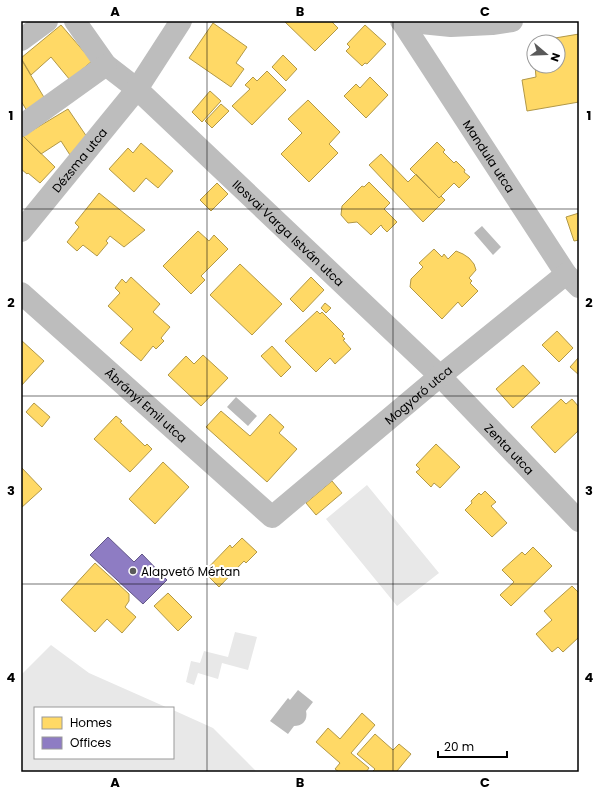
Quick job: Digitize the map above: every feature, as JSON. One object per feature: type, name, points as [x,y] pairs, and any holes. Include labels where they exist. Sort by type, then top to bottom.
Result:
[{"type":"street","points":[[21,40],[47,21]]},
{"type":"street","name":"Ilosvai Varga István utca","points":[[75,21],[106,65],[137,89],[440,376]]},
{"type":"street","name":"Dézsma utca","points":[[21,231],[137,89],[181,21]]},
{"type":"street","points":[[402,21],[451,26],[492,24],[512,21]]},
{"type":"street","name":"Mandula utca","points":[[402,21],[573,280]]},
{"type":"street","points":[[21,126],[106,65]]},
{"type":"street","name":"Mogyoró utca","points":[[272,517],[440,376],[573,280]]},
{"type":"street","name":"Ábrányi Emil utca","points":[[21,293],[272,517]]},
{"type":"street","name":"Zenta utca","points":[[440,376],[579,521]]},
{"type":"shaded area","points":[[482,226],[501,247],[493,255],[474,233]]},
{"type":"shaded area","points":[[236,397],[257,416],[248,426],[227,407]]},
{"type":"shaded area","points":[[367,485],[439,573],[397,606],[326,519]]},
{"type":"shaded area","points":[[235,632],[257,637],[248,670],[222,663],[218,679],[198,673],[194,685],[186,682],[191,661],[200,663],[204,651],[228,657]]},
{"type":"shaded area","points":[[51,645],[89,673],[166,707],[34,707],[34,759],[174,759],[174,710],[213,728],[257,772],[21,772],[21,675]]},
{"type":"shaded area","points":[[298,690],[313,702],[306,711],[304,722],[300,725],[294,726],[288,734],[270,721],[288,698],[290,700]]},
{"type":"building: Homes","points":[[284,21],[331,21],[338,28],[315,51]]},
{"type":"building: Homes","points":[[213,23],[247,47],[236,63],[244,69],[231,87],[189,58]]},
{"type":"building: Homes","points":[[61,25],[92,61],[70,80],[51,57],[31,75],[21,58]]},
{"type":"building: Homes","points":[[365,25],[386,44],[367,64],[365,63],[362,66],[346,51],[350,47],[347,44]]},
{"type":"building: Homes","points":[[579,34],[579,102],[527,111],[522,80],[536,77],[536,74],[566,74],[566,36]]},
{"type":"building: Homes","points":[[283,55],[297,69],[286,81],[272,67]]},
{"type":"building: Homes","points":[[21,59],[45,99],[27,111],[21,101]]},
{"type":"building: Homes","points":[[267,71],[286,90],[252,125],[232,106],[250,89],[245,85],[253,77],[257,81]]},
{"type":"building: Homes","points":[[370,77],[388,95],[366,118],[344,96],[356,84],[360,88]]},
{"type":"building: Homes","points":[[210,91],[221,101],[202,122],[192,112]]},
{"type":"building: Homes","points":[[308,100],[340,132],[329,144],[338,153],[309,182],[281,154],[302,133],[288,119]]},
{"type":"building: Homes","points":[[221,104],[229,111],[212,128],[205,121]]},
{"type":"building: Homes","points":[[68,109],[87,137],[70,155],[61,141],[41,154],[23,136]]},
{"type":"building: Homes","points":[[23,136],[55,167],[40,183],[21,169],[21,138]]},
{"type":"building: Homes","points":[[437,142],[445,150],[443,152],[454,163],[456,161],[465,170],[464,172],[470,177],[459,188],[454,183],[439,198],[410,169]]},
{"type":"building: Homes","points":[[141,143],[173,171],[158,188],[146,178],[134,192],[109,169],[128,148],[133,153]]},
{"type":"building: Homes","points":[[381,154],[408,182],[416,174],[439,198],[441,196],[445,200],[423,222],[369,165]]},
{"type":"building: Homes","points":[[369,182],[390,203],[384,209],[397,222],[387,232],[381,225],[371,235],[357,222],[348,223],[341,215],[342,206],[362,186],[364,187]]},
{"type":"building: Homes","points":[[217,183],[228,194],[211,211],[200,200]]},
{"type":"building: Homes","points":[[99,193],[145,230],[124,247],[110,236],[106,241],[108,243],[97,256],[83,245],[77,251],[67,242],[79,227],[75,223]]},
{"type":"building: Homes","points":[[579,213],[579,240],[574,241],[566,217]]},
{"type":"building: Homes","points":[[198,231],[209,241],[214,235],[228,249],[201,276],[205,280],[191,294],[163,266]]},
{"type":"building: Homes","points":[[434,249],[442,257],[444,254],[448,259],[456,251],[463,254],[474,264],[476,270],[469,278],[472,281],[470,283],[478,291],[462,307],[458,302],[442,319],[410,287],[411,279],[423,267],[419,263]]},
{"type":"building: Homes","points":[[240,264],[282,304],[252,335],[210,295]]},
{"type":"building: Homes","points":[[131,277],[160,304],[153,312],[170,327],[161,338],[164,341],[156,349],[153,346],[141,361],[120,343],[133,329],[108,306],[120,293],[115,288],[122,279],[126,283]]},
{"type":"building: Homes","points":[[311,277],[324,290],[303,312],[290,299]]},
{"type":"building: Homes","points":[[325,303],[331,308],[326,313],[321,308]]},
{"type":"building: Homes","points":[[317,311],[320,314],[322,312],[344,334],[342,336],[345,339],[343,340],[351,349],[335,364],[330,358],[316,372],[285,341]]},
{"type":"building: Homes","points":[[557,331],[573,348],[559,362],[542,345]]},
{"type":"building: Homes","points":[[21,340],[44,361],[21,386]]},
{"type":"building: Homes","points":[[272,346],[291,367],[281,377],[261,356]]},
{"type":"building: Homes","points":[[203,355],[228,378],[201,406],[168,375],[186,356],[194,364]]},
{"type":"building: Homes","points":[[579,357],[579,375],[570,367]]},
{"type":"building: Homes","points":[[523,365],[540,383],[513,408],[496,389]]},
{"type":"building: Homes","points":[[561,399],[566,404],[572,399],[579,407],[579,430],[555,453],[531,427]]},
{"type":"building: Homes","points":[[34,403],[50,417],[42,427],[26,412]]},
{"type":"building: Homes","points":[[221,411],[250,436],[270,414],[284,427],[279,433],[297,449],[267,482],[206,427]]},
{"type":"building: Homes","points":[[116,416],[122,421],[120,422],[145,446],[147,444],[152,449],[130,472],[94,439]]},
{"type":"building: Homes","points":[[436,444],[460,467],[440,488],[434,483],[431,487],[416,472],[420,469],[416,465]]},
{"type":"building: Homes","points":[[163,462],[189,487],[155,524],[129,499]]},
{"type":"building: Homes","points":[[21,467],[42,489],[21,508]]},
{"type":"building: Homes","points":[[332,481],[342,493],[316,515],[306,503]]},
{"type":"building: Homes","points":[[485,491],[496,502],[491,506],[507,523],[492,537],[465,510],[479,493],[481,495]]},
{"type":"building: Homes","points":[[242,538],[257,552],[246,563],[244,561],[219,587],[204,572],[230,545],[232,548]]},
{"type":"building: Homes","points":[[533,547],[552,566],[511,606],[500,595],[514,582],[502,570],[522,552],[525,555]]},
{"type":"building: Homes","points":[[95,563],[129,594],[129,601],[125,607],[136,617],[122,633],[107,619],[95,632],[61,600]]},
{"type":"building: Homes","points":[[572,586],[579,593],[579,637],[563,652],[558,647],[552,652],[536,634],[552,620],[544,611]]},
{"type":"building: Homes","points":[[168,593],[192,617],[178,631],[154,606]]},
{"type":"building: Homes","points":[[362,713],[375,725],[351,753],[369,768],[366,772],[339,772],[335,769],[340,763],[316,742],[328,728],[340,739]]},
{"type":"building: Homes","points":[[375,734],[393,750],[399,744],[411,754],[397,771],[398,772],[372,772],[375,769],[357,754]]},
{"type":"building: Offices","name":"Alapvető Mértan","points":[[108,537],[134,562],[142,554],[167,580],[143,604],[90,555]]},
{"type":"place","name":"Alapvető Mértan","points":[[133,571]]}]
